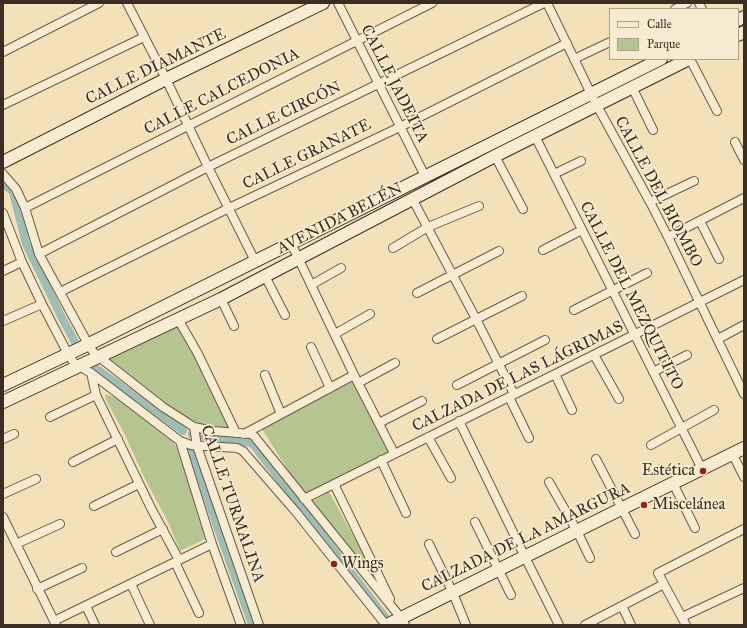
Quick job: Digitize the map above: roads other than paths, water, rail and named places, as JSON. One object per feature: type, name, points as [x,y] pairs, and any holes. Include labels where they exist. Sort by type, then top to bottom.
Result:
[{"type":"main road","name":"CALLE DIAMANTE","points":[[3,162],[166,79],[324,3]]},
{"type":"main road","name":"AVENIDA BELÉN","points":[[3,385],[658,60]]},
{"type":"main road","name":"AVENIDA BELÉN","points":[[3,402],[221,299],[495,156],[688,60]]},
{"type":"main road","name":"CALZADA DE LA AMARGURA","points":[[387,625],[744,448]]},
{"type":"street","points":[[3,52],[99,3]]},
{"type":"street","points":[[127,3],[255,261]]},
{"type":"street","name":"CALLE JADEITA","points":[[338,3],[425,176]]},
{"type":"street","name":"CALLE CALCEDONIA","points":[[24,208],[432,3]]},
{"type":"street","name":"CALLE CIRCÓN","points":[[40,254],[378,83],[544,3]]},
{"type":"street","name":"CALLE DEL BIOMBO","points":[[547,3],[597,106],[668,237],[744,394]]},
{"type":"street","points":[[677,8],[687,3]]},
{"type":"street","points":[[3,105],[144,37]]},
{"type":"street","points":[[574,59],[609,42]]},
{"type":"street","name":"CALLE GRANATE","points":[[60,292],[229,208],[400,127],[566,43]]},
{"type":"street","points":[[691,60],[717,111]]},
{"type":"street","points":[[632,87],[653,130]]},
{"type":"street","name":"CALLE DEL MEZQUITITO","points":[[535,136],[702,469]]},
{"type":"street","points":[[735,142],[744,160]]},
{"type":"street","points":[[495,156],[523,209]]},
{"type":"street","points":[[554,174],[581,161]]},
{"type":"street","name":"CALLE TURMALINA","points":[[3,174],[16,189],[40,254],[88,344],[98,357],[163,407],[194,426],[197,446],[259,625]]},
{"type":"street","points":[[650,202],[694,181]]},
{"type":"street","points":[[668,237],[744,198]]},
{"type":"street","points":[[412,200],[428,227],[499,364],[529,438]]},
{"type":"street","points":[[393,248],[428,227],[479,206]]},
{"type":"street","name":"CALLE TURMALINA","points":[[3,214],[22,262],[68,354],[78,366],[91,373],[180,441],[212,544],[241,625]]},
{"type":"street","points":[[700,221],[719,259]]},
{"type":"street","points":[[543,250],[582,230]]},
{"type":"street","points":[[291,243],[354,375],[394,454]]},
{"type":"street","points":[[416,293],[499,251]]},
{"type":"street","points":[[3,271],[22,262]]},
{"type":"street","points":[[311,285],[341,268]]},
{"type":"street","points":[[574,310],[647,273]]},
{"type":"street","points":[[265,276],[285,315]]},
{"type":"street","name":"CALZADA DE LAS LÁGRIMAS","points":[[304,498],[744,280]]},
{"type":"street","points":[[437,340],[522,296]]},
{"type":"street","points":[[221,299],[234,326]]},
{"type":"street","points":[[3,321],[42,304]]},
{"type":"street","points":[[335,334],[370,314]]},
{"type":"street","points":[[178,319],[240,433]]},
{"type":"street","points":[[718,339],[744,325]]},
{"type":"street","points":[[457,385],[545,340]]},
{"type":"street","points":[[311,347],[330,388]]},
{"type":"street","points":[[594,355],[619,399]]},
{"type":"street","points":[[653,372],[687,355]]},
{"type":"street","points":[[358,383],[395,363]]},
{"type":"street","points":[[91,373],[96,395],[139,484],[163,529],[199,613]]},
{"type":"street","points":[[555,374],[572,410]]},
{"type":"street","points":[[264,375],[281,414]]},
{"type":"street","points":[[240,433],[281,414],[354,375]]},
{"type":"street","points":[[50,417],[96,395]]},
{"type":"street","points":[[379,423],[422,401]]},
{"type":"street","points":[[651,445],[714,410]]},
{"type":"street","points":[[460,421],[559,625]]},
{"type":"street","points":[[194,426],[213,431],[251,434],[258,440],[401,618]]},
{"type":"street","points":[[3,439],[14,434]]},
{"type":"street","points":[[428,437],[451,478]]},
{"type":"street","points":[[73,462],[118,439]]},
{"type":"street","points":[[180,441],[197,446],[238,448],[243,451],[296,512],[387,625]]},
{"type":"street","points":[[732,454],[744,477]]},
{"type":"street","points":[[596,459],[635,534]]},
{"type":"street","points":[[381,460],[406,513]]},
{"type":"street","points":[[3,494],[36,479]]},
{"type":"street","points":[[549,482],[577,531],[590,558]]},
{"type":"street","points":[[673,483],[695,528]]},
{"type":"street","points":[[94,506],[139,484]]},
{"type":"street","points":[[334,484],[401,618]]},
{"type":"street","points":[[3,517],[55,623],[86,606],[212,544]]},
{"type":"street","points":[[475,522],[511,595]]},
{"type":"street","points":[[16,544],[60,524]]},
{"type":"street","points":[[116,552],[163,529]]},
{"type":"street","points":[[744,529],[658,573],[684,621],[744,588]]},
{"type":"street","points":[[429,544],[453,593],[466,625]]},
{"type":"street","points":[[38,589],[82,568]]},
{"type":"street","points":[[131,584],[150,625]]},
{"type":"street","points":[[585,625],[664,584]]},
{"type":"street","points":[[86,606],[95,625]]},
{"type":"street","points":[[622,606],[631,625]]},
{"type":"waterway","points":[[3,184],[13,192],[26,244],[77,346]]},
{"type":"waterway","points":[[90,364],[183,431]]},
{"type":"waterway","points":[[192,434],[252,443],[385,617]]},
{"type":"waterway","points":[[189,447],[252,625]]},
{"type":"place","name":"Estética","points":[[703,471]]},
{"type":"place","name":"Miscelánea","points":[[644,505]]},
{"type":"place","name":"Wings","points":[[334,564]]}]
